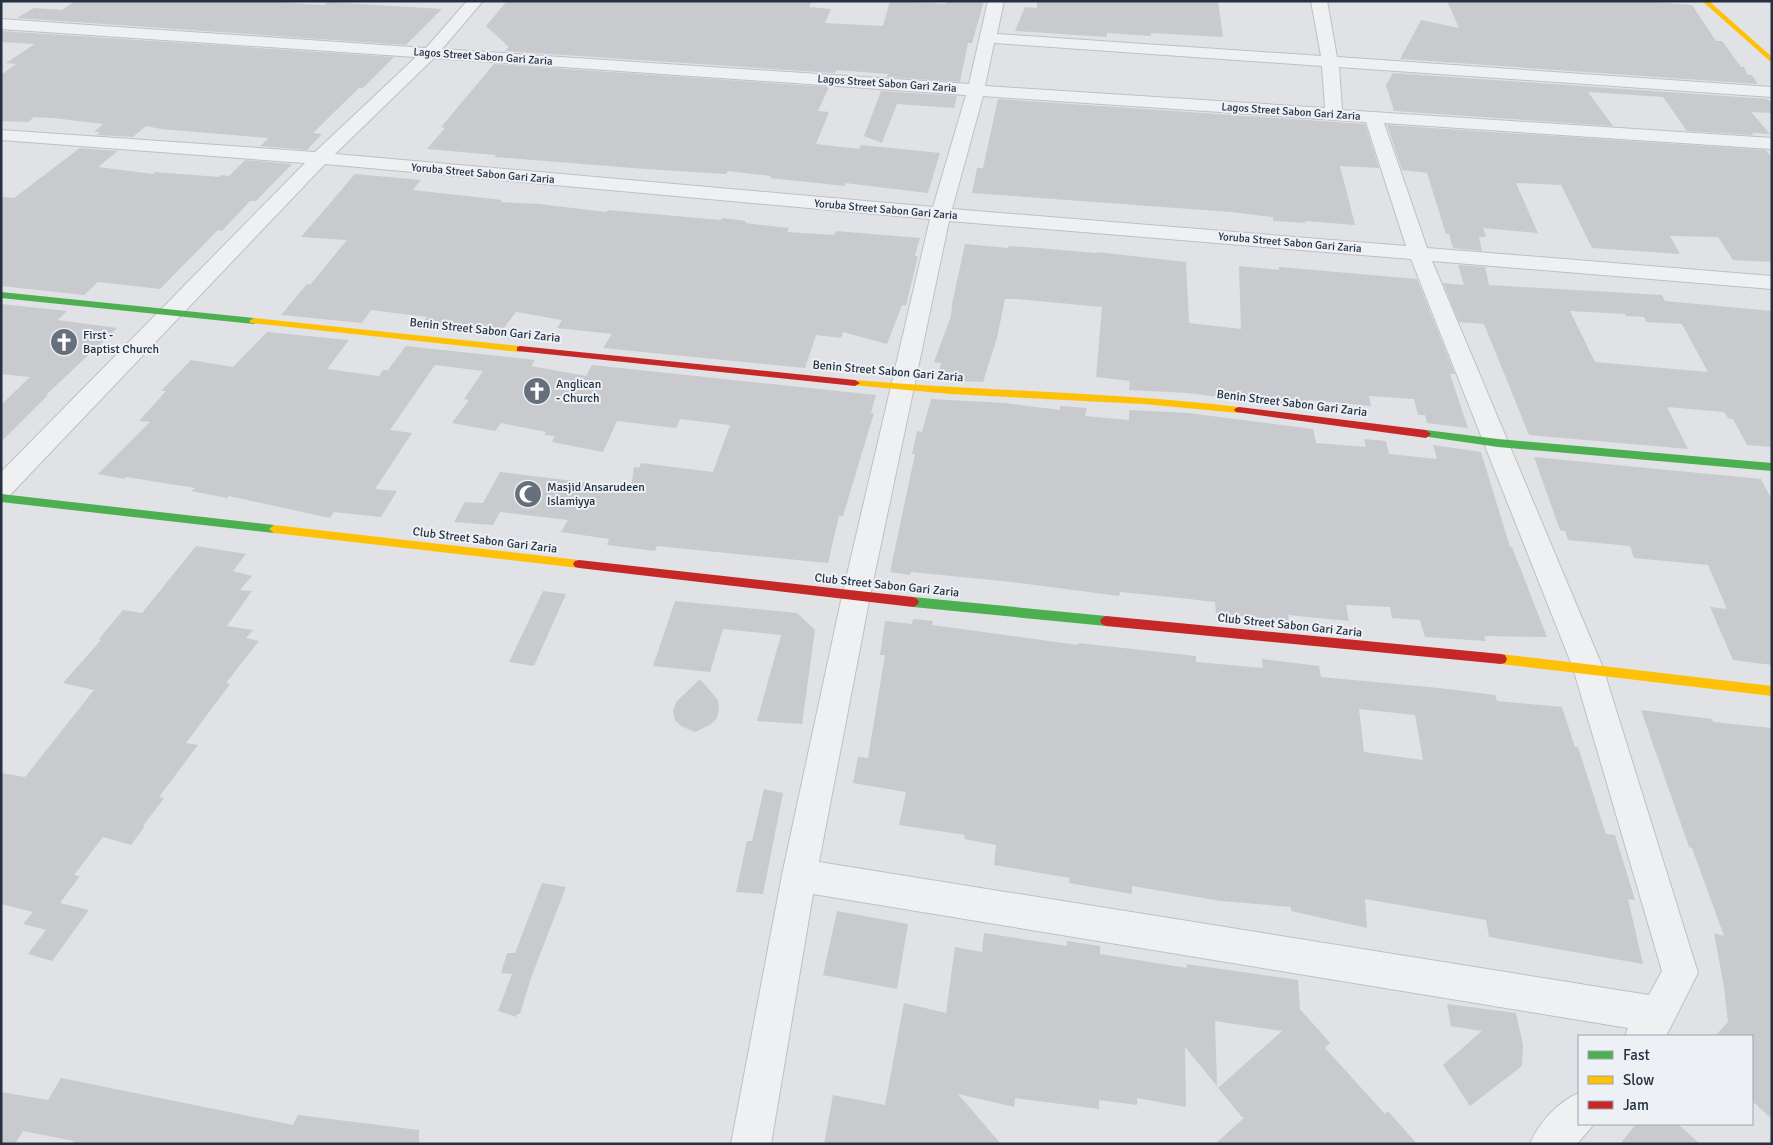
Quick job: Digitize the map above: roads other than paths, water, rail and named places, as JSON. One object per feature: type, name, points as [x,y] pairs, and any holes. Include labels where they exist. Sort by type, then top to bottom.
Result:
[{"type":"street","points":[[1,488],[320,158],[430,52],[476,1]]},
{"type":"street","points":[[751,1144],[799,875],[856,596],[941,214],[976,89],[996,1]]},
{"type":"street","points":[[1319,1],[1330,62],[1334,114]]},
{"type":"street","points":[[1701,1],[1705,1],[1772,61]]},
{"type":"street","name":"Lagos Street Sabon Gari Zaria","points":[[1,24],[1772,144]]},
{"type":"street","points":[[987,38],[1772,92]]},
{"type":"street","points":[[799,875],[1652,1026],[1680,973],[1588,668],[1498,443],[1418,252],[1373,116]]},
{"type":"street","name":"Yoruba Street Sabon Gari Zaria","points":[[1,135],[320,158],[941,214],[1418,252],[1772,283]]},
{"type":"street","name":"Benin Street Sabon Gari Zaria","points":[[1,296],[903,388],[1188,403],[1498,443],[1772,468]]},
{"type":"street","name":"Club Street Sabon Gari Zaria","points":[[1,498],[856,596],[1588,668],[1772,690]]},
{"type":"street","points":[[1550,1144],[1578,1114]]},
{"type":"place","name":"First - Baptist Church","points":[[64,342]]},
{"type":"place","name":"Anglican - Church","points":[[537,391]]},
{"type":"place","name":"Masjid Ansarudeen Islamiyya","points":[[528,494]]}]
